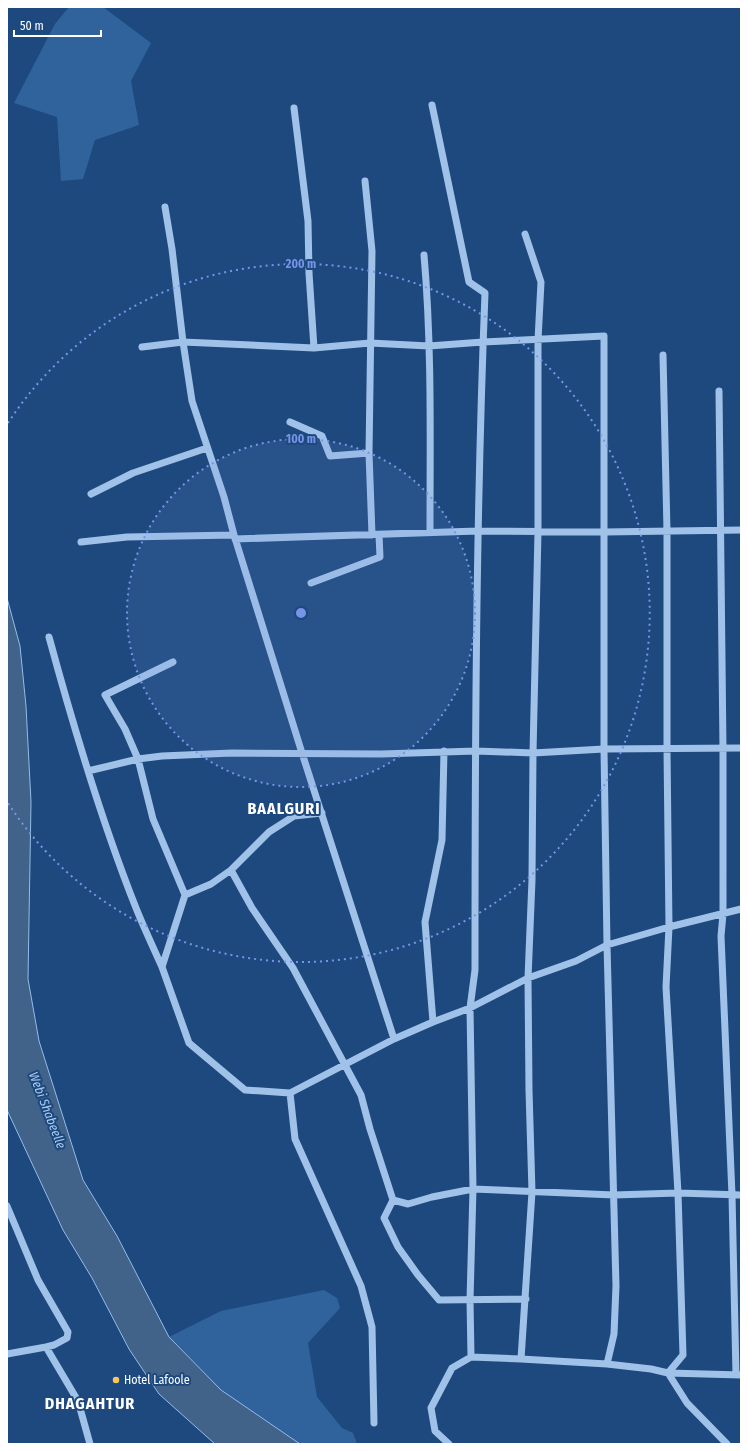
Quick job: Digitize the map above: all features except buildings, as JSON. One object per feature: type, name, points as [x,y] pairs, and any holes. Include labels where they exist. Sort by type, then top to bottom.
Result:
[{"type":"street","points":[[432,105],[469,282],[484,293],[478,531],[475,970],[470,1008],[473,1188],[470,1300],[471,1357]]},
{"type":"street","points":[[294,108],[308,221],[309,272],[314,348]]},
{"type":"street","points":[[311,583],[380,557],[375,535],[369,453],[372,251],[365,181]]},
{"type":"street","points":[[165,206],[192,401],[224,497],[302,753],[394,1039]]},
{"type":"street","points":[[521,1359],[532,1192],[528,978],[532,880],[538,532],[538,340],[541,282],[525,234]]},
{"type":"street","points":[[424,255],[429,346],[430,532]]},
{"type":"street","points":[[142,347],[183,342],[314,348],[370,343],[429,346],[604,336],[604,749],[606,945],[616,1286],[614,1334],[607,1364]]},
{"type":"street","points":[[663,355],[667,531],[669,927],[666,987],[678,1193],[683,1354],[668,1373]]},
{"type":"street","points":[[450,1444],[435,1431],[431,1408],[452,1368],[471,1357],[607,1364],[651,1369],[668,1373],[739,1375],[721,936],[723,914],[723,749],[719,391]]},
{"type":"street","points":[[290,422],[322,436],[330,456],[369,453]]},
{"type":"street","points":[[91,494],[133,473],[207,448]]},
{"type":"street","points":[[81,542],[127,537],[375,535],[478,531],[604,532],[721,529],[741,530]]},
{"type":"street","points":[[49,638],[68,708],[97,800],[136,908],[162,967],[189,1043],[245,1090],[290,1093],[394,1039],[470,1008],[528,978],[576,961],[606,945],[741,909]]},
{"type":"street","points":[[162,967],[185,895],[153,820],[138,759],[125,729],[105,695],[173,662]]},
{"type":"street","points":[[88,771],[138,759],[162,756],[232,753],[381,754],[476,751],[533,753],[604,749],[741,748]]},
{"type":"street","points":[[433,1022],[425,922],[442,840],[444,751]]},
{"type":"street","points":[[185,895],[211,884],[231,870],[269,832],[294,816],[322,814]]},
{"type":"street","points":[[231,870],[252,908],[293,968],[361,1096],[393,1200],[384,1218],[398,1247],[418,1275],[439,1300],[526,1299]]},
{"type":"street","points":[[290,1093],[295,1139],[361,1286],[372,1327],[374,1423]]},
{"type":"street","points":[[393,1200],[408,1204],[473,1188],[614,1195],[678,1193],[741,1195]]},
{"type":"street","points":[[7,1206],[38,1280],[68,1332],[66,1338],[62,1342],[46,1347],[7,1354]]},
{"type":"street","points":[[46,1347],[78,1401],[90,1444]]},
{"type":"street","points":[[668,1373],[687,1403],[726,1444]]},
{"type":"shaded area","points":[[69,7],[103,7],[151,43],[131,81],[139,125],[95,140],[83,179],[61,181],[57,117],[14,103],[55,24]]},
{"type":"shaded area","points":[[324,1290],[337,1298],[340,1308],[308,1343],[317,1397],[342,1428],[353,1433],[357,1444],[300,1444],[221,1390],[169,1337],[221,1311]]},
{"type":"water","name":"Webi Shabeelle","points":[[7,598],[20,646],[26,706],[31,802],[28,979],[39,1041],[83,1180],[117,1236],[169,1337],[221,1390],[300,1444],[215,1444],[159,1394],[129,1349],[92,1278],[63,1230],[7,1110]]},
{"type":"place","name":"Hotel Lafoole","points":[[116,1380]]},
{"type":"district","name":"BAALGURI","points":[[284,808]]},
{"type":"district","name":"DHAGAHTUR","points":[[90,1403]]}]
